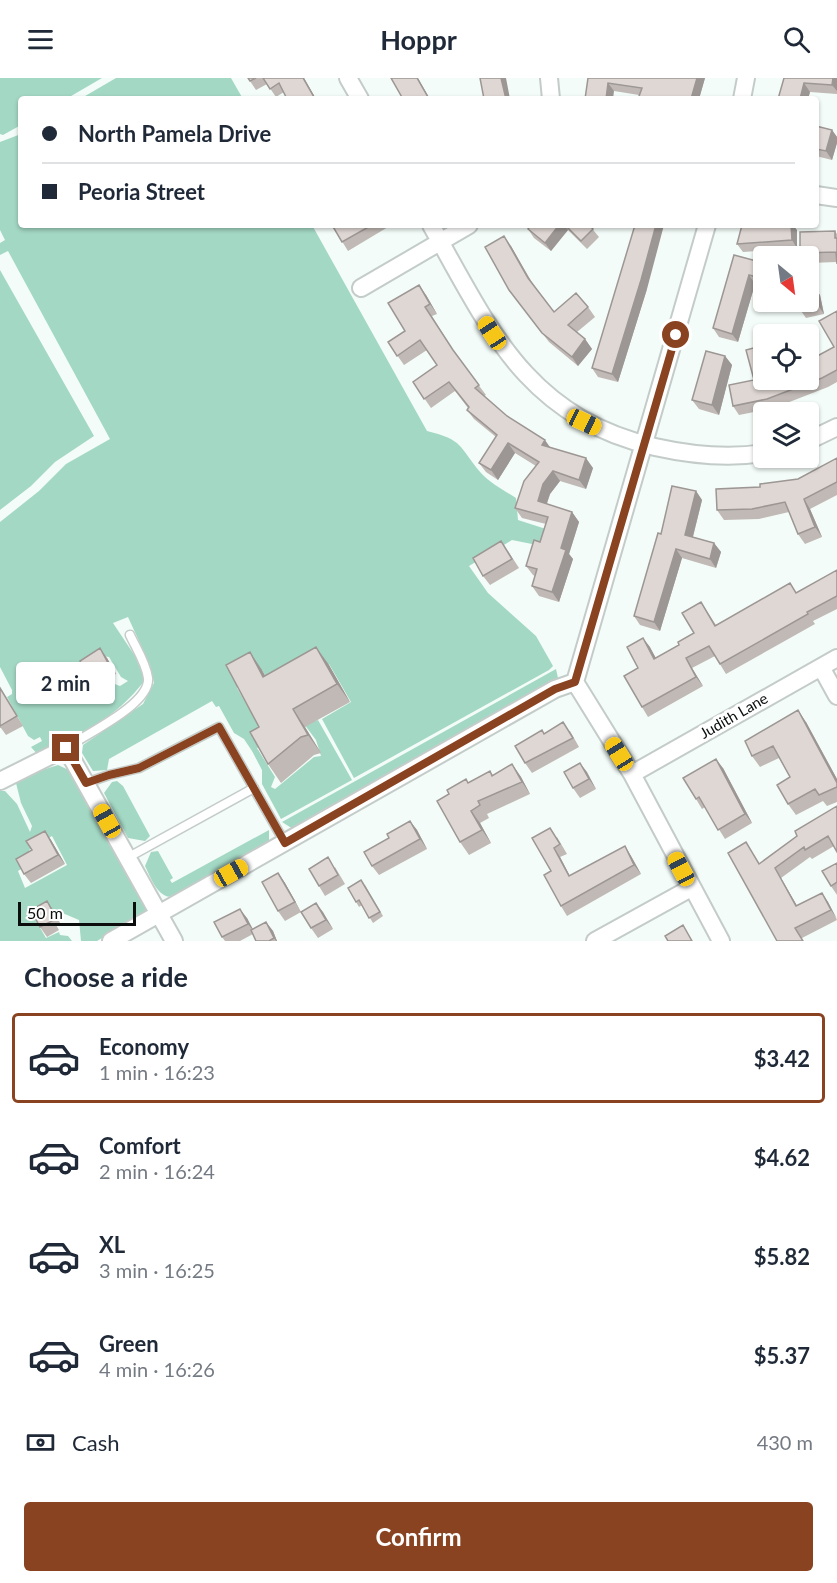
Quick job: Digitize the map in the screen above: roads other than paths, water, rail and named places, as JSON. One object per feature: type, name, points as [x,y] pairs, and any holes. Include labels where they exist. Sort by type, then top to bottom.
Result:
[{"type":"street","points":[[348,78],[358,96]]},
{"type":"street","points":[[549,78],[551,96]]},
{"type":"street","points":[[743,96],[746,78]]},
{"type":"street","points":[[819,195],[837,198]]},
{"type":"street","points":[[433,228],[495,337],[526,375],[553,400],[584,422],[612,435],[693,455],[753,454]]},
{"type":"street","points":[[361,288],[464,228]]},
{"type":"street","points":[[706,228],[575,682],[632,774],[721,941]]},
{"type":"street","points":[[819,436],[837,427]]},
{"type":"street","name":"Judith Lane","points":[[632,774],[837,658]]},
{"type":"street","points":[[821,667],[837,696]]},
{"type":"street","points":[[111,941],[555,689],[575,682]]},
{"type":"street","points":[[0,781],[66,748],[174,941]]},
{"type":"street","points":[[595,941],[691,888]]},
{"type":"lane","points":[[66,748],[133,704],[147,688],[146,670],[130,635]]},
{"type":"lane","points":[[86,783],[139,768],[219,727],[285,843]]},
{"type":"lane","points":[[127,858],[254,788]]}]
